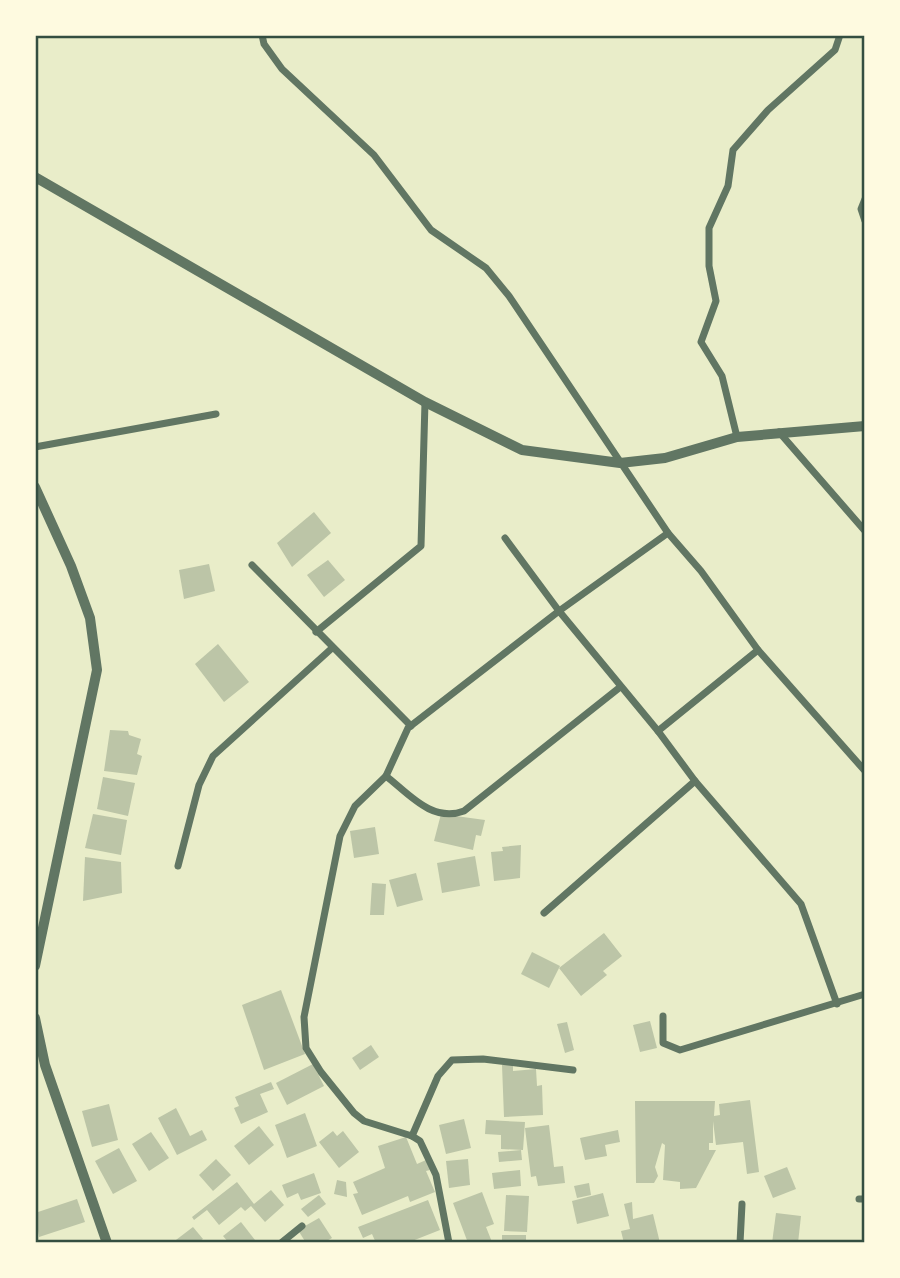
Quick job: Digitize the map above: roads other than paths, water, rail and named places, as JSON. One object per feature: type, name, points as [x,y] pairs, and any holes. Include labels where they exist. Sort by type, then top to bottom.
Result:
[{"type":"street","points":[[262,35],[264,44],[282,69],[374,155],[431,230],[486,268],[509,296],[668,533],[701,571],[758,650],[865,772]]},
{"type":"street","points":[[737,437],[722,376],[701,342],[716,301],[709,266],[709,228],[728,186],[733,150],[768,110],[835,50],[840,35]]},
{"type":"street","points":[[35,177],[425,401],[522,450],[620,463],[665,458],[737,437],[865,426]]},
{"type":"street","points":[[865,199],[861,212],[865,221]]},
{"type":"street","points":[[316,632],[421,546],[425,401]]},
{"type":"street","points":[[35,447],[216,414]]},
{"type":"street","points":[[778,432],[865,531]]},
{"type":"street","points":[[35,487],[71,566],[90,618],[97,670],[35,966]]},
{"type":"street","points":[[449,1243],[436,1175],[420,1141],[412,1136],[376,1126],[354,1113],[310,1057],[303,1028],[344,826],[355,806],[386,776],[411,726],[559,611],[668,533]]},
{"type":"street","points":[[505,538],[619,688],[658,731],[695,781],[801,904],[836,1004]]},
{"type":"street","points":[[252,565],[331,649],[411,726]]},
{"type":"street","points":[[178,866],[199,785],[213,756],[331,649]]},
{"type":"street","points":[[658,731],[758,650]]},
{"type":"street","points":[[386,776],[434,812],[449,815],[464,811],[619,688]]},
{"type":"street","points":[[544,913],[695,781]]},
{"type":"street","points":[[663,1016],[663,1043],[680,1050],[865,993]]},
{"type":"street","points":[[35,1018],[46,1065],[107,1243]]},
{"type":"street","points":[[412,1136],[438,1076],[452,1060],[483,1059],[573,1070]]},
{"type":"street","points":[[740,1243],[742,1204]]},
{"type":"street","points":[[281,1243],[302,1226]]}]
